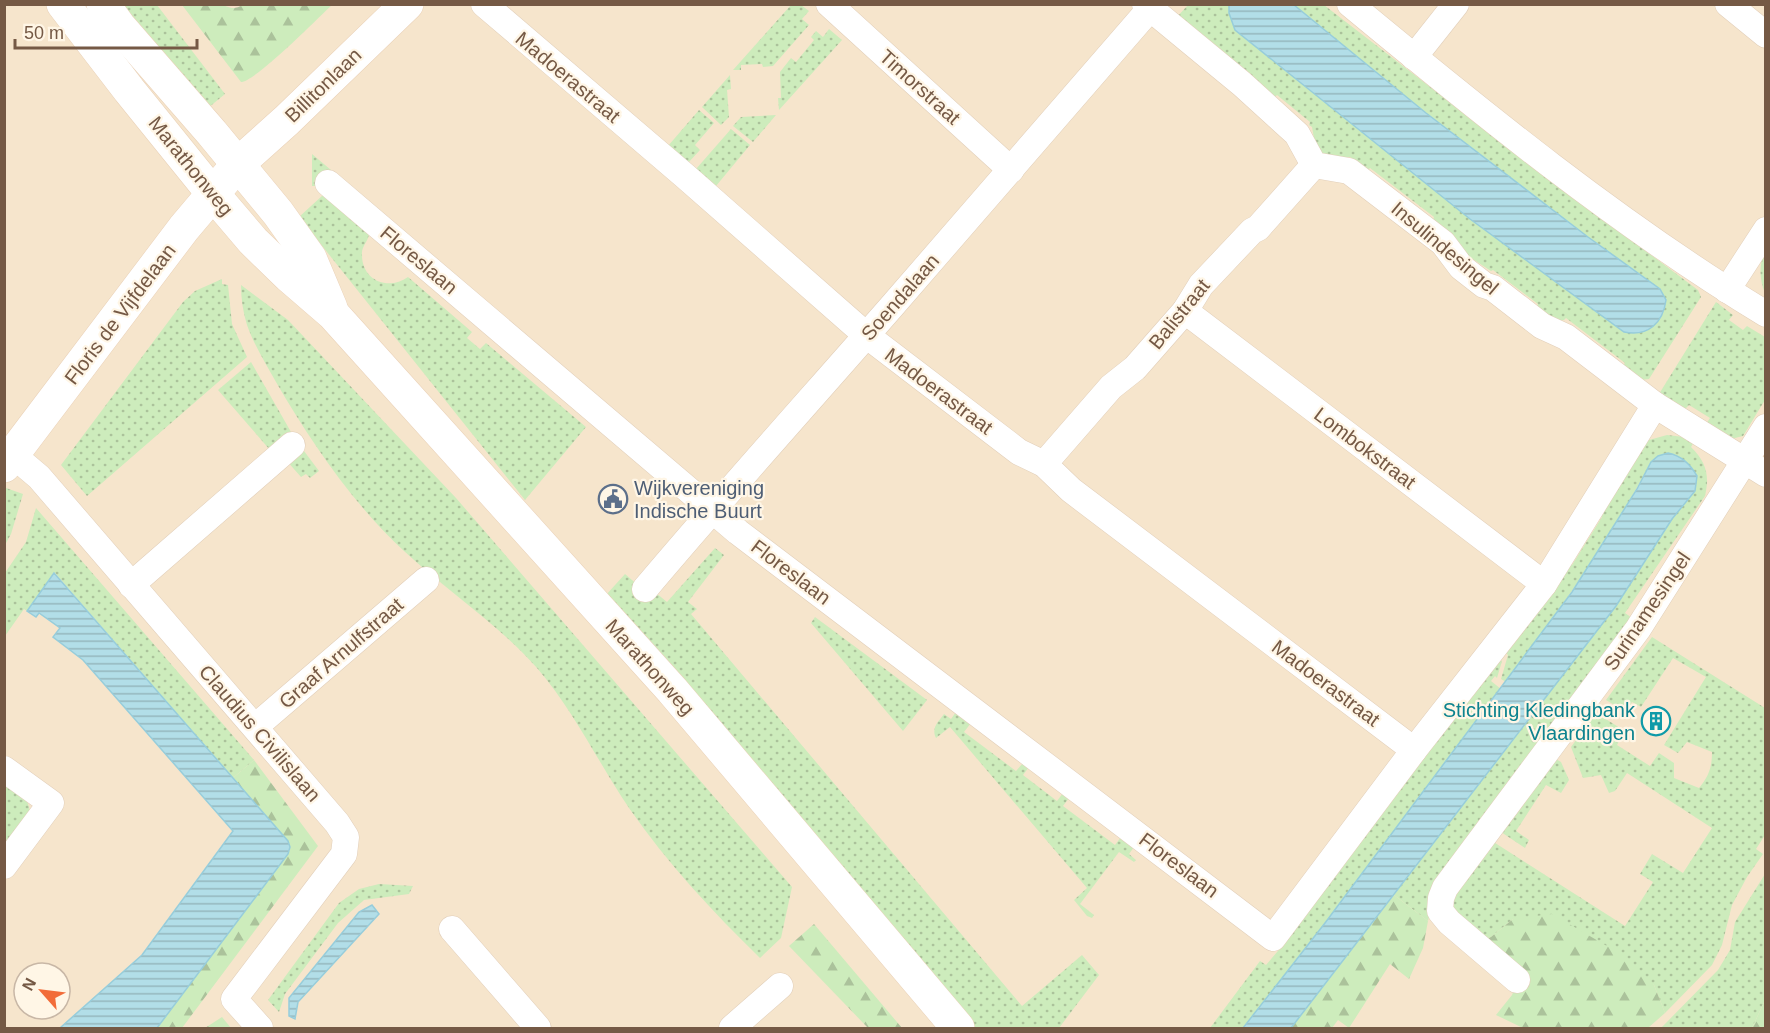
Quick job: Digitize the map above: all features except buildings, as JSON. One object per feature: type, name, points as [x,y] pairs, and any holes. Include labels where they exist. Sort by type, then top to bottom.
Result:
[{"type":"main road","name":"Marathonweg","points":[[63,4],[129,90],[253,241],[333,314],[672,690],[958,1029]]},
{"type":"main road","name":"Marathonweg","points":[[103,4],[119,27],[279,213],[310,258],[333,314]]},
{"type":"main road","name":"Billitonlaan","points":[[238,164],[407,4]]},
{"type":"main road","name":"Floris de Vijfdelaan","points":[[9,461],[184,228],[238,164]]},
{"type":"street","name":"Madoerastraat","points":[[484,4],[866,335],[1019,452],[1044,464],[1071,490],[1414,750]]},
{"type":"street","name":"Timorstraat","points":[[828,4],[1011,170]]},
{"type":"street","points":[[1350,4],[1550,164],[1693,269],[1766,314]]},
{"type":"street","points":[[1414,57],[1456,4]]},
{"type":"street","points":[[1728,4],[1766,35]]},
{"type":"street","name":"Soendalaan","points":[[645,589],[1011,170],[1150,6]]},
{"type":"street","points":[[1150,6],[1297,134],[1314,165]]},
{"type":"street","name":"Balistraat","points":[[1044,464],[1111,387],[1135,368],[1185,311],[1201,285],[1252,231],[1258,228],[1314,165]]},
{"type":"street","name":"Insulindesingel","points":[[1314,165],[1349,171],[1443,243],[1461,267],[1484,285],[1493,288],[1542,326],[1566,338],[1654,405],[1755,467]]},
{"type":"street","name":"Floreslaan","points":[[328,183],[738,532],[1273,938],[1414,750]]},
{"type":"street","points":[[1727,290],[1766,230]]},
{"type":"street","name":"Lombokstraat","points":[[1185,311],[1544,584]]},
{"type":"street","points":[[1414,750],[1544,584],[1654,405]]},
{"type":"street","name":"Surinamesingel","points":[[1517,980],[1449,922],[1440,911],[1445,888],[1638,629],[1755,467],[1766,427]]},
{"type":"street","points":[[131,585],[292,445]]},
{"type":"street","name":"Claudius Civilislaan","points":[[9,461],[39,477],[255,727],[346,837],[344,854],[234,999],[260,1029]]},
{"type":"street","name":"Graaf Arnulfstraat","points":[[255,727],[426,580]]},
{"type":"street","points":[[4,769],[51,803],[4,867]]},
{"type":"street","points":[[452,929],[538,1029]]},
{"type":"street","points":[[732,1029],[780,986]]},
{"type":"shaded area","points":[[5,5],[1765,5],[1765,1028],[5,1028]]},
{"type":"green space","points":[[213,4],[233,8],[245,4],[332,5],[259,72],[241,82],[182,5]]},
{"type":"green space","points":[[122,5],[157,5],[225,94],[208,108]]},
{"type":"green space","points":[[791,5],[801,5],[809,11],[802,19],[809,25],[773,66],[741,65],[741,70],[733,70]]},
{"type":"green space","points":[[1188,5],[1229,5],[1235,30],[1470,219],[1624,332],[1657,323],[1665,307],[1660,289],[1426,113],[1294,5],[1324,5],[1548,178],[1698,290],[1701,297],[1649,379],[1640,380],[1623,366],[1625,363],[1566,318],[1546,322],[1538,304],[1493,270],[1491,271],[1465,254],[1433,220],[1434,217],[1370,168],[1368,170],[1350,157],[1327,159],[1316,150],[1310,122],[1176,18]]},
{"type":"green space","points":[[829,29],[842,40],[779,110],[780,72],[791,58],[796,62],[814,40],[811,37],[816,31],[823,37]]},
{"type":"green space","points":[[730,75],[731,89],[727,90],[729,117],[721,125],[702,107]]},
{"type":"green space","points":[[699,110],[714,123],[695,145],[700,150],[688,163],[668,146]]},
{"type":"green space","points":[[776,115],[753,142],[733,126],[741,117]]},
{"type":"green space","points":[[731,129],[750,145],[716,186],[696,169]]},
{"type":"green space","points":[[312,154],[331,170],[315,186],[312,186]]},
{"type":"green space","points":[[323,195],[369,233],[362,255],[363,264],[372,277],[385,283],[393,283],[408,277],[472,332],[467,338],[480,349],[486,343],[586,427],[525,500],[299,217]]},
{"type":"green space","points":[[1765,251],[1765,293],[1760,272]]},
{"type":"green space","points":[[222,279],[222,284],[228,285],[232,324],[247,357],[87,496],[61,465],[183,302],[195,291]]},
{"type":"green space","points":[[241,285],[288,320],[456,498],[792,887],[781,938],[760,958],[691,886],[659,848],[629,808],[563,702],[537,668],[489,622],[420,566],[350,493],[303,427],[260,354],[246,320]]},
{"type":"green space","points":[[1716,302],[1733,315],[1729,320],[1743,330],[1747,326],[1765,337],[1765,400],[1743,436],[1731,439],[1706,424],[1710,418],[1689,405],[1684,410],[1659,394]]},
{"type":"green space","points":[[251,362],[291,432],[270,450],[218,390]]},
{"type":"green space","points":[[1667,435],[1684,437],[1694,442],[1691,447],[1706,469],[1705,496],[1625,613],[1635,620],[1431,908],[1428,921],[1394,895],[1616,606],[1672,519],[1689,499],[1651,462],[1583,575],[1506,682],[1501,679],[1508,655],[1505,652],[1570,564],[1572,565],[1602,517],[1600,515],[1641,445]]},
{"type":"green space","points":[[301,447],[319,471],[310,478],[306,474],[301,477],[286,460]]},
{"type":"green space","points":[[6,488],[23,494],[11,534],[5,545]]},
{"type":"green space","points":[[36,508],[254,760],[233,778],[55,573],[27,611],[24,609],[5,636],[5,573],[26,542]]},
{"type":"green space","points":[[715,548],[724,555],[688,602],[697,609],[691,614],[1022,1006],[1082,955],[1099,975],[1059,1028],[974,1028],[606,595],[625,574],[646,592],[650,588],[667,602]]},
{"type":"green space","points":[[815,617],[927,700],[903,731],[811,623]]},
{"type":"green space","points":[[1652,637],[1765,708],[1765,835],[1756,849],[1763,854],[1732,905],[1722,945],[1712,965],[1665,1013],[1654,985],[1513,919],[1481,942],[1452,918],[1447,898],[1492,841],[1625,926],[1653,882],[1640,874],[1652,854],[1683,873],[1712,828],[1627,773],[1615,791],[1609,793],[1601,775],[1583,778],[1571,747],[1596,713],[1625,731],[1617,745],[1650,766],[1659,753],[1674,763],[1674,778],[1699,788],[1702,784],[1708,775],[1712,752],[1687,742],[1678,753],[1664,745],[1706,677],[1673,658],[1641,707],[1632,702],[1626,712],[1606,700]]},
{"type":"green space","points":[[1500,660],[1502,661],[1497,678],[1495,676],[1491,681],[1501,689],[1243,1028],[1210,1028],[1260,961],[1266,965],[1283,945],[1405,784],[1405,774],[1445,731]]},
{"type":"green space","points":[[956,712],[971,723],[964,732],[1016,771],[1023,763],[1029,767],[1023,775],[1057,801],[1063,793],[1069,798],[1063,806],[1115,845],[1121,837],[1134,847],[1129,854],[1136,860],[1134,862],[1119,852],[1080,904],[1094,915],[1092,918],[1087,916],[1074,900],[1087,888],[950,727],[936,738],[935,728],[944,714],[951,719]]},
{"type":"green space","points":[[1554,758],[1561,762],[1569,780],[1561,793],[1546,785],[1516,831],[1529,840],[1525,848],[1501,832]]},
{"type":"green space","points":[[254,760],[318,846],[182,1028],[157,1028],[290,850],[288,841],[233,778]]},
{"type":"green space","points":[[5,784],[27,801],[31,814],[5,852]]},
{"type":"green space","points":[[1765,874],[1765,1000],[1752,1028],[1661,1028],[1718,970],[1730,950],[1735,922]]},
{"type":"green space","points":[[379,884],[413,886],[409,894],[364,900],[338,923],[285,994],[279,1012],[268,1000],[339,903],[359,889]]},
{"type":"green space","points":[[1394,895],[1428,921],[1423,948],[1409,979],[1390,964],[1349,1028],[1338,1020],[1332,1028],[1291,1028]]},
{"type":"green space","points":[[1552,914],[1612,949],[1654,985],[1665,1013],[1648,1028],[1523,1028],[1496,1015],[1512,995],[1516,985],[1481,942],[1513,919]]},
{"type":"green space","points":[[814,924],[902,1028],[868,1028],[789,946]]},
{"type":"green space","points":[[1765,1000],[1765,1028],[1752,1028]]},
{"type":"green space","points":[[222,1017],[231,1028],[205,1028]]},
{"type":"water","points":[[1229,5],[1294,5],[1426,113],[1660,289],[1666,300],[1658,322],[1647,330],[1624,332],[1470,219],[1235,30],[1229,13]]},
{"type":"water","points":[[1668,453],[1681,458],[1697,476],[1695,491],[1672,519],[1616,606],[1291,1028],[1243,1028],[1325,923],[1572,592],[1637,489],[1651,462],[1658,456]]},
{"type":"water","points":[[54,573],[288,841],[290,847],[288,854],[157,1028],[60,1028],[68,1021],[72,1021],[72,1017],[142,955],[233,831],[83,660],[53,637],[60,628],[39,613],[36,617],[27,611]]},
{"type":"water","points":[[372,905],[379,914],[298,1002],[295,1019],[289,1016],[289,998],[359,912]]},
{"type":"place","name":"Wijkvereniging Indische Buurt","points":[[613,499]]},
{"type":"place","name":"Stichting Kledingbank Vlaardingen","points":[[1656,721]]}]
